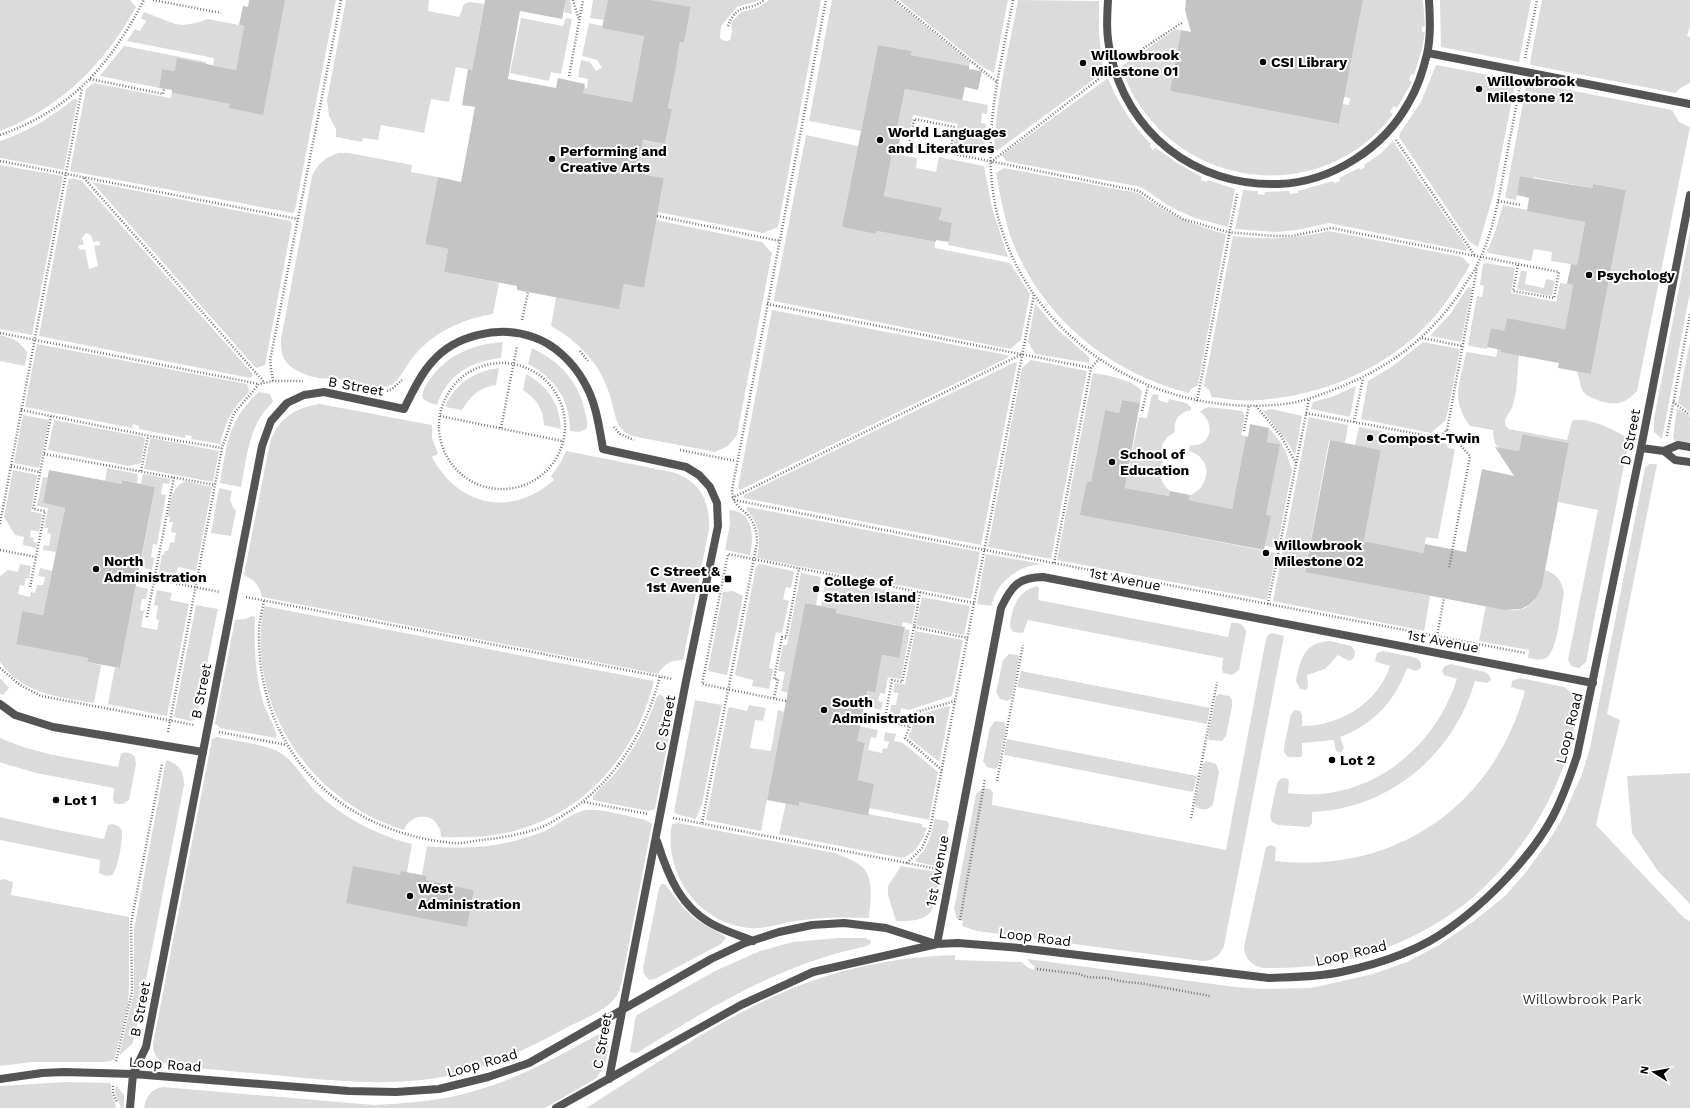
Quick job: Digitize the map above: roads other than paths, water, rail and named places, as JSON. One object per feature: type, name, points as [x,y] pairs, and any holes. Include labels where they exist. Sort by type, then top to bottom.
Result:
[{"type":"street","points":[[1108,0],[1107,24],[1109,50],[1126,100],[1141,122],[1159,142],[1180,158],[1203,170],[1228,179],[1254,184],[1280,184],[1307,180],[1332,172],[1355,159],[1376,143],[1389,130],[1409,102],[1420,78],[1428,52],[1430,26],[1429,0]]},
{"type":"street","points":[[1428,52],[1690,104]]},
{"type":"street","name":"D Street","points":[[1593,683],[1641,448],[1690,195]]},
{"type":"street","name":"C Street","points":[[404,409],[415,386],[432,362],[452,345],[472,337],[494,332],[511,332],[532,336],[549,345],[567,358],[584,382],[596,410],[603,449],[686,467],[699,475],[710,487],[717,503],[718,526],[684,689],[656,839],[621,1010],[609,1079]]},
{"type":"street","name":"B Street","points":[[130,1108],[133,1074],[146,1047],[262,446],[271,421],[287,403],[304,395],[324,392],[404,409]]},
{"type":"street","points":[[1641,448],[1664,451],[1678,445],[1690,447]]},
{"type":"street","points":[[1664,451],[1675,460],[1690,462]]},
{"type":"street","name":"1st Avenue","points":[[937,944],[1001,608],[1012,589],[1021,580],[1033,577],[1043,577],[1593,683]]},
{"type":"street","name":"Loop Road","points":[[556,1108],[741,1005],[813,972],[937,944],[958,943],[1013,947],[1269,978],[1306,977],[1340,972],[1369,965],[1401,954],[1449,929],[1479,906],[1510,875],[1530,852],[1552,818],[1566,788],[1577,756],[1593,683]]},
{"type":"street","points":[[0,704],[15,715],[53,727],[203,752]]},
{"type":"street","points":[[656,839],[672,883],[685,901],[701,917],[716,926],[753,940]]},
{"type":"street","name":"Loop Road","points":[[0,1079],[42,1072],[115,1073],[349,1091],[396,1092],[439,1089],[488,1077],[529,1063],[711,959],[753,940],[779,932],[806,926],[844,923],[886,928],[937,944]]},
{"type":"place","name":"CSI Library","points":[[1263,62]]},
{"type":"place","name":"Willowbrook Milestone 01","points":[[1083,63]]},
{"type":"place","name":"Willowbrook Milestone 12","points":[[1479,89]]},
{"type":"place","name":"World Languages and Literatures","points":[[880,140]]},
{"type":"place","name":"Performing and Creative Arts","points":[[552,159]]},
{"type":"place","name":"Psychology","points":[[1589,275]]},
{"type":"place","name":"Compost-Twin","points":[[1370,438]]},
{"type":"place","name":"School of Education","points":[[1112,462]]},
{"type":"place","name":"Willowbrook Milestone 02","points":[[1266,553]]},
{"type":"place","name":"North Administration","points":[[96,569]]},
{"type":"place","name":"C Street & 1st Avenue","points":[[728,579]]},
{"type":"place","name":"College of Staten Island","points":[[816,589]]},
{"type":"place","name":"South Administration","points":[[824,710]]},
{"type":"place","name":"Lot 2","points":[[1332,760]]},
{"type":"place","name":"Lot 1","points":[[56,800]]},
{"type":"place","name":"West Administration","points":[[410,896]]},
{"type":"park label","name":"Willowbrook Park","points":[[1582,999]]}]
